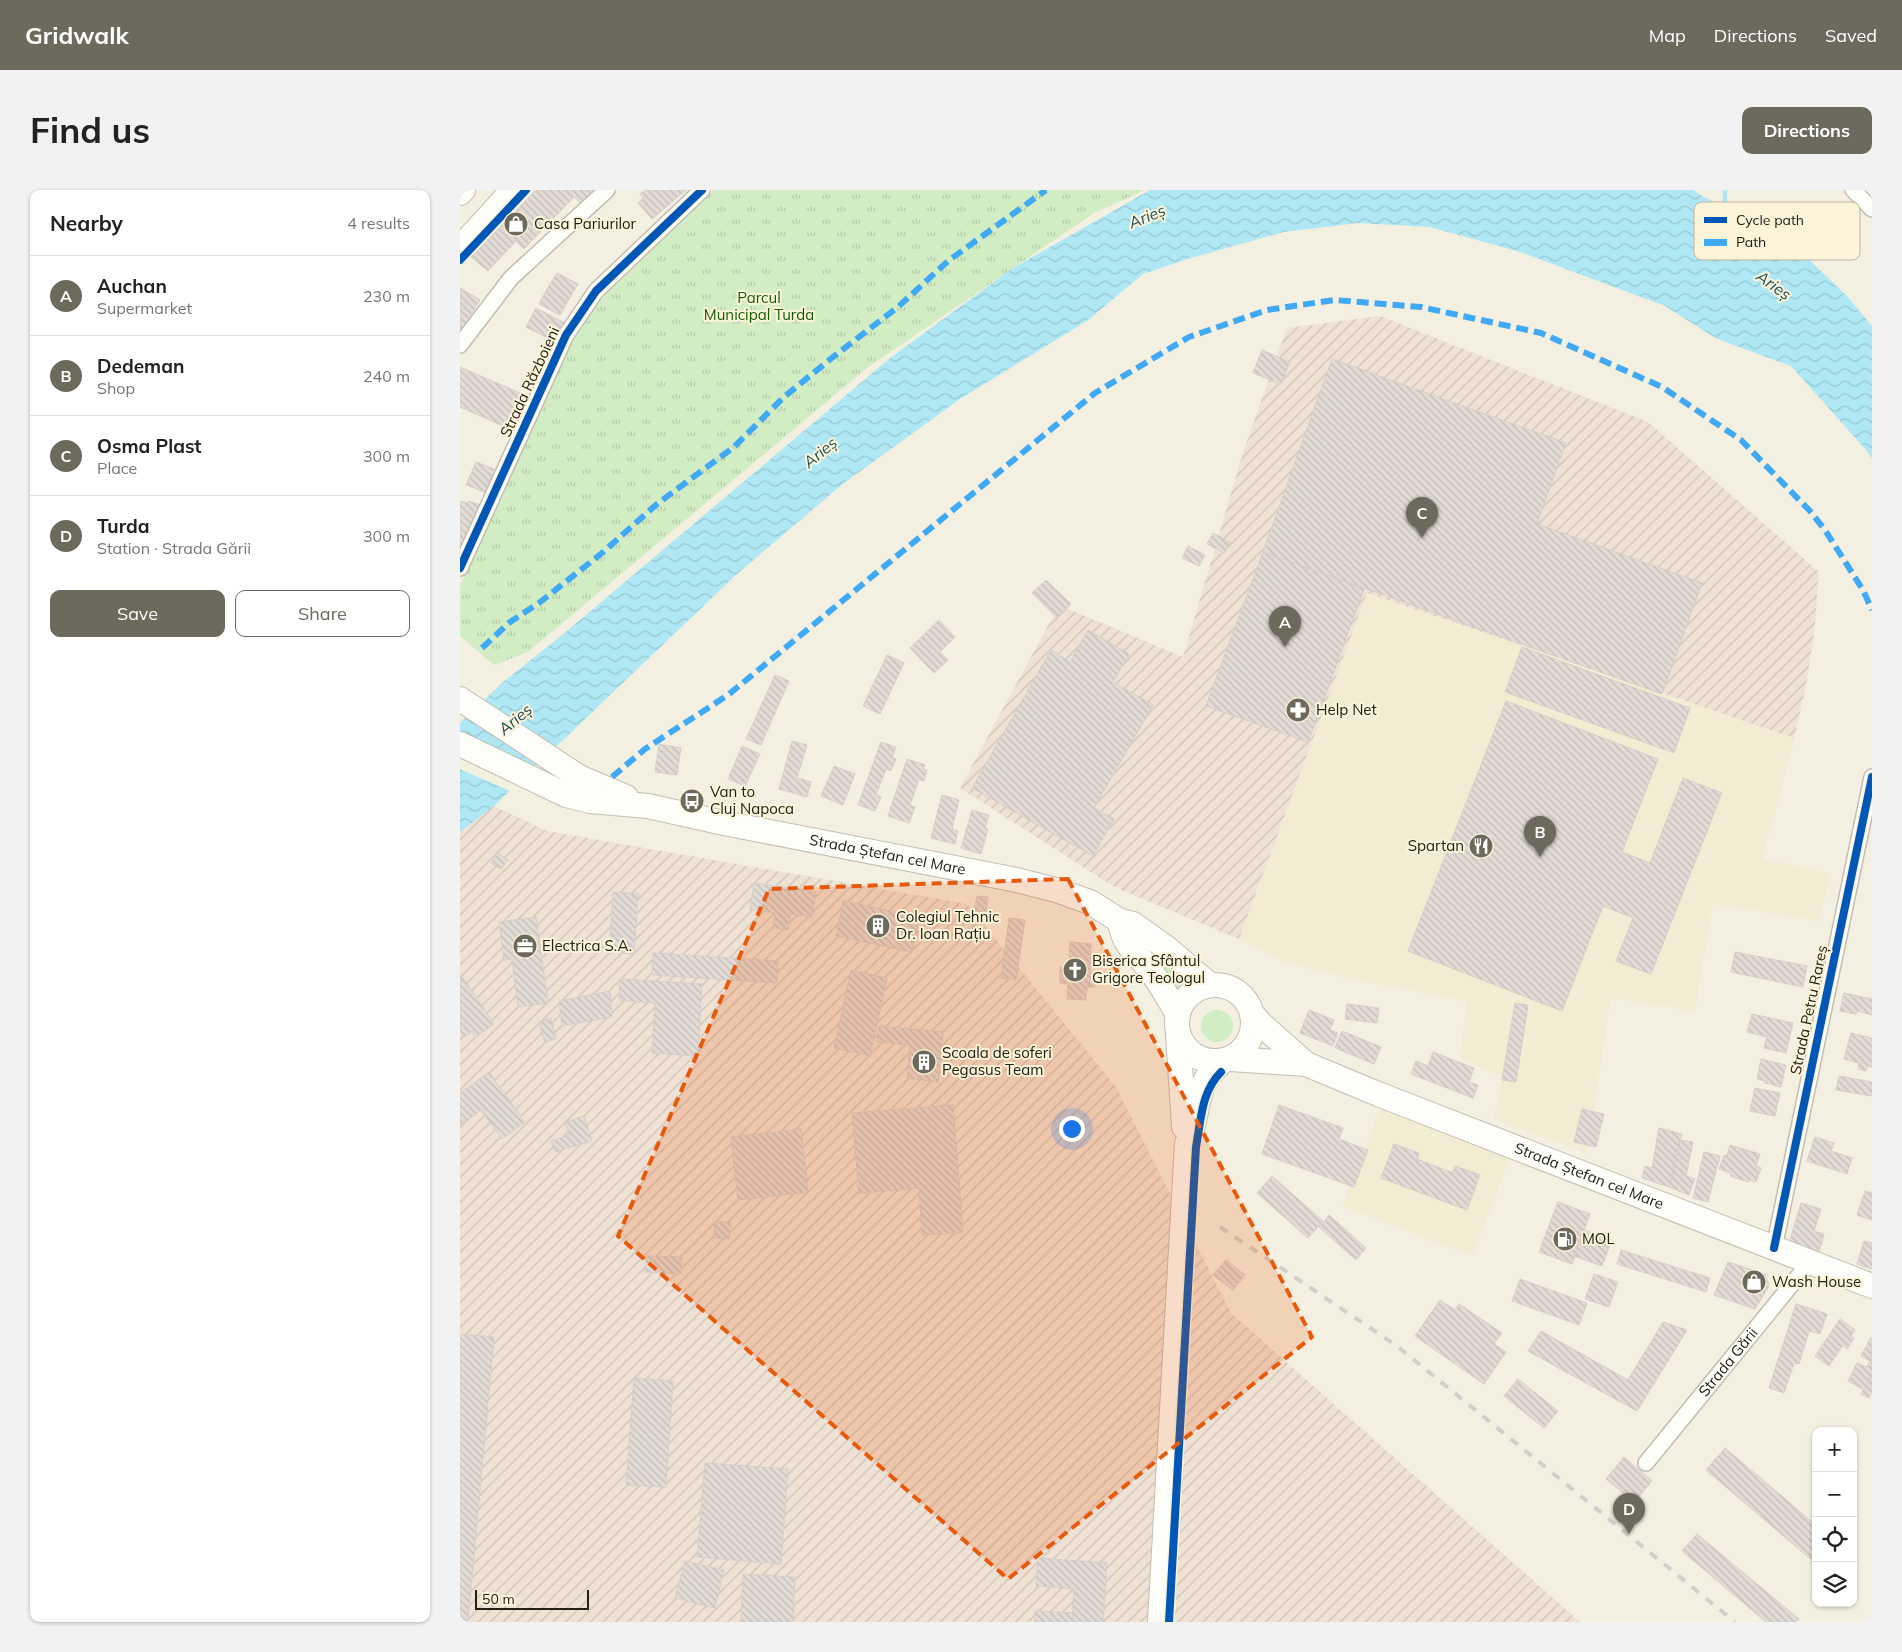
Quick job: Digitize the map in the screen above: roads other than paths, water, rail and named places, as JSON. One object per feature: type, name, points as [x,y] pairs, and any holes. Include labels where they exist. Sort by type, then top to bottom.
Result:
[{"type":"main road","points":[[460,194],[463,190]]},
{"type":"main road","points":[[460,248],[513,190]]},
{"type":"main road","name":"Strada Ștefan cel Mare","points":[[460,699],[572,786]]},
{"type":"main road","name":"Strada Ștefan cel Mare","points":[[460,744],[572,786],[601,788],[648,806],[724,823],[1025,882],[1090,902],[1120,921],[1133,924],[1146,932],[1210,985],[1224,986],[1242,996],[1252,1014],[1262,1025],[1306,1064],[1378,1094],[1872,1286]]},
{"type":"main road","name":"Strada Ștefan cel Mare","points":[[1120,921],[1122,935],[1129,947],[1150,970],[1177,1019],[1180,1037],[1187,1050],[1198,1057],[1216,1061],[1227,1059],[1306,1064]]},
{"type":"main road","points":[[1160,1622],[1187,1143],[1184,1131],[1177,1019],[1184,1002],[1192,993],[1210,985]]},
{"type":"main road","points":[[1187,1143],[1194,1128],[1200,1096],[1206,1079],[1227,1059],[1246,1046],[1252,1036],[1254,1023],[1252,1014]]},
{"type":"street","points":[[460,345],[511,278],[606,190]]},
{"type":"street","name":"Strada Războieni","points":[[460,568],[566,335],[596,291],[702,190]]},
{"type":"street","points":[[1853,190],[1872,209]]},
{"type":"street","name":"Strada Petru Rareș","points":[[1774,1248],[1872,777]]},
{"type":"street","name":"Strada Gării","points":[[1646,1463],[1810,1262]]},
{"type":"water","name":"Arieș","points":[[1150,190],[1693,190],[1714,202],[1694,202],[1694,260],[1809,260],[1846,295],[1872,326],[1872,459],[1791,366],[1717,339],[1665,306],[1520,252],[1430,227],[1358,223],[1284,232],[1191,258],[1143,274],[1087,321],[960,399],[844,483],[737,574],[494,806],[460,832],[460,723],[503,682],[561,636],[890,358],[1013,268]]},
{"type":"waterway","points":[[1725,190],[1725,202]]},
{"type":"railway","points":[[1220,1227],[1397,1346],[1735,1622]]},
{"type":"place","name":"Casa Pariurilor","points":[[516,224]]},
{"type":"place","name":"Osma Plast","points":[[1422,538]]},
{"type":"place","name":"Auchan","points":[[1285,647]]},
{"type":"place","name":"Help Net","points":[[1298,710]]},
{"type":"place","name":"Van to Cluj Napoca","points":[[692,801]]},
{"type":"place","name":"Spartan","points":[[1481,846]]},
{"type":"place","name":"Dedeman","points":[[1540,857]]},
{"type":"place","name":"Colegiul Tehnic Dr. Ioan Rațiu","points":[[878,926]]},
{"type":"place","name":"Electrica S.A.","points":[[525,946]]},
{"type":"place","name":"Biserica Sfântul Grigore Teologul","points":[[1075,970]]},
{"type":"place","name":"Scoala de soferi Pegasus Team","points":[[924,1062]]},
{"type":"place","name":"MOL","points":[[1565,1239]]},
{"type":"place","name":"Wash House","points":[[1754,1282]]},
{"type":"place","name":"Turda","points":[[1629,1534]]},
{"type":"park label","name":"Parcul Municipal Turda","points":[[759,306]]}]
